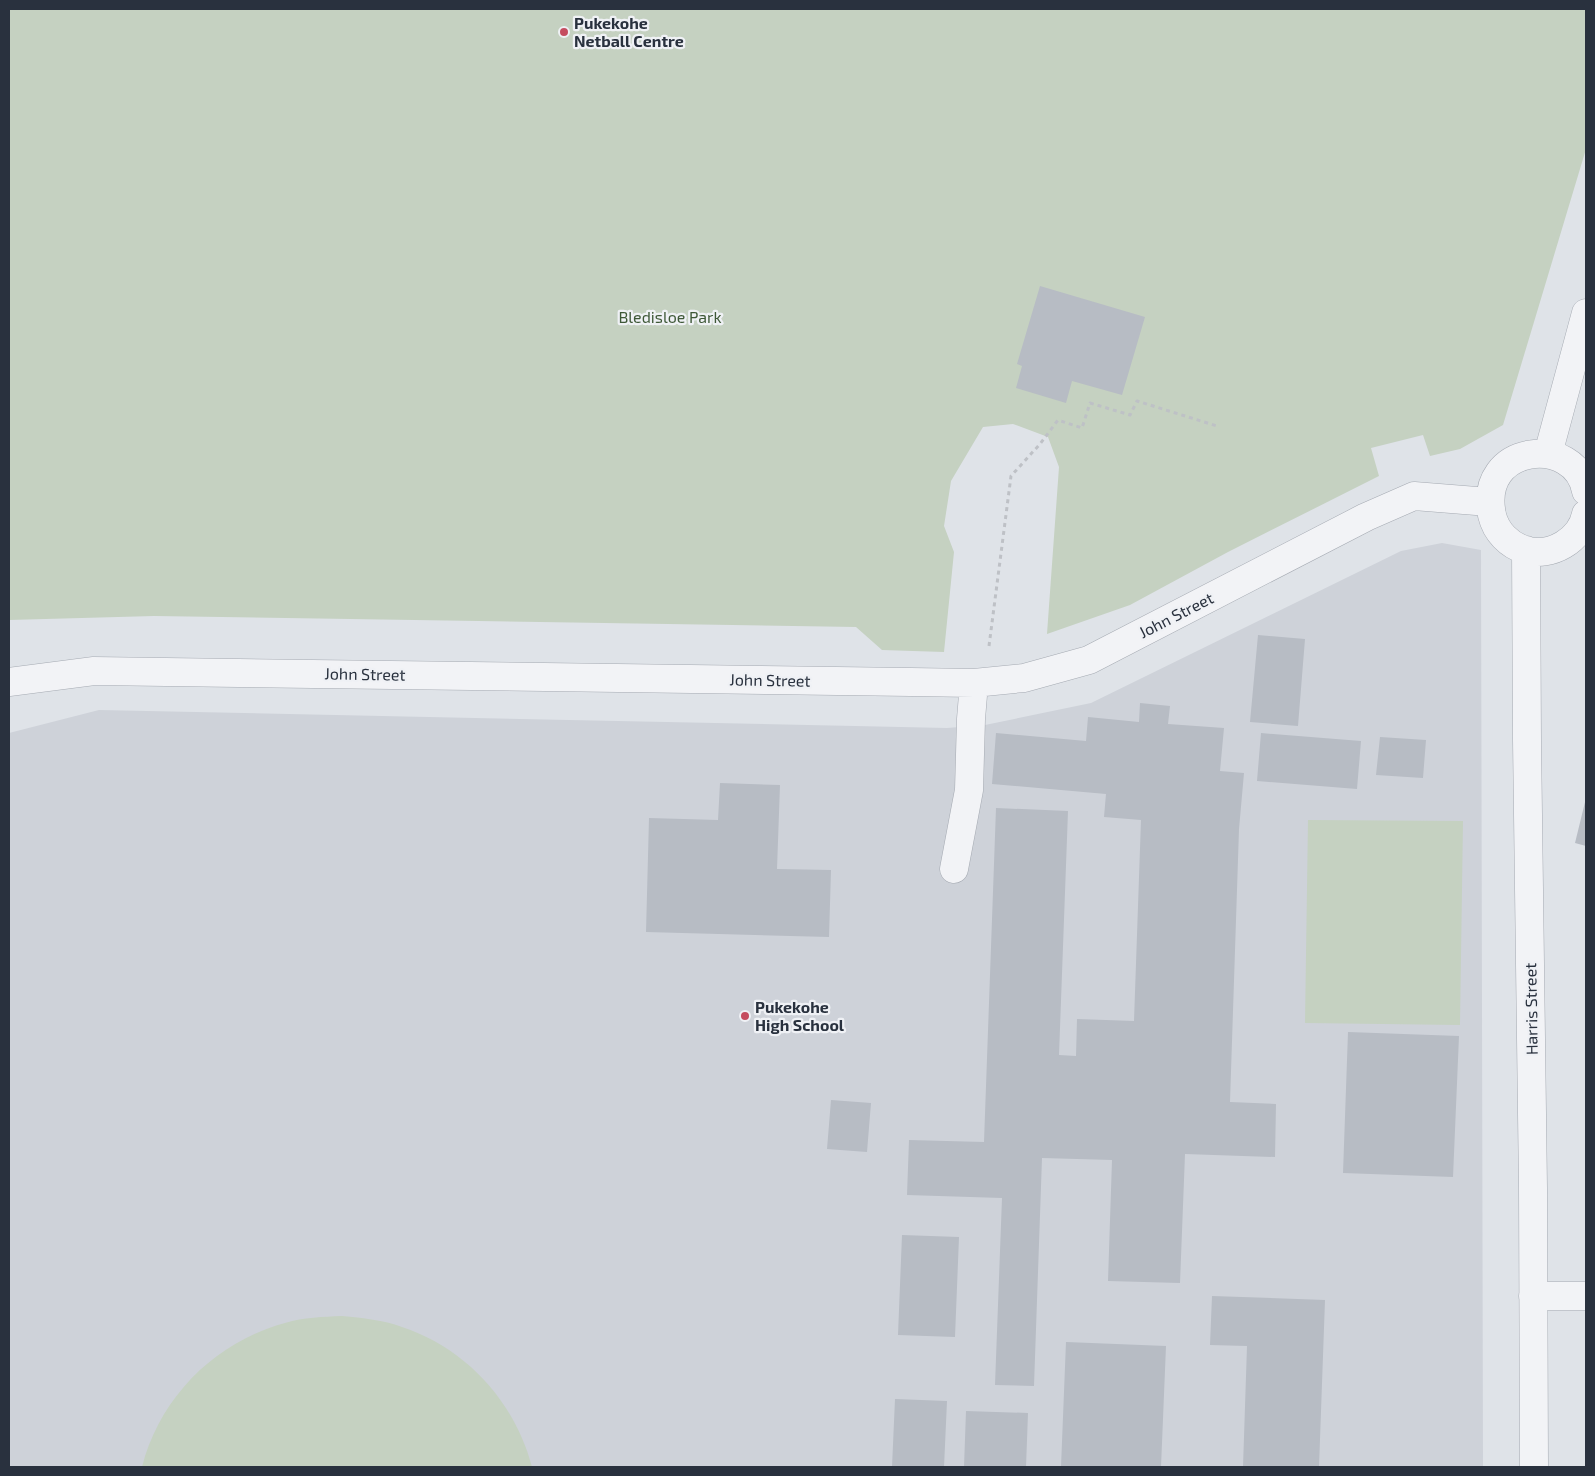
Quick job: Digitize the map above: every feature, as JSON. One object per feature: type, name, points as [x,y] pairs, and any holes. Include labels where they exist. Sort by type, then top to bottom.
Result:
[{"type":"street","points":[[1548,454],[1586,313]]},
{"type":"street","points":[[1586,491],[1585,484],[1576,469],[1561,458],[1548,454],[1526,455],[1510,462],[1498,474],[1491,490],[1489,502],[1494,522],[1502,535],[1512,544],[1526,550],[1544,552],[1561,547],[1575,536],[1586,519]]},
{"type":"street","name":"John Street","points":[[9,682],[94,671],[974,684],[1024,678],[1090,660],[1366,517],[1414,496],[1489,502]]},
{"type":"street","name":"Harris Street","points":[[1526,550],[1534,1467]]},
{"type":"street","points":[[954,869],[969,790],[974,684]]},
{"type":"street","points":[[1533,1296],[1586,1296]]},
{"type":"path","points":[[989,646],[1011,476],[1040,444],[1058,420],[1082,428],[1090,402],[1130,415],[1137,401],[1217,426]]},
{"type":"shaded area","name":"Pukekohe High School","points":[[1442,543],[1481,550],[1483,1467],[9,1467],[9,733],[99,710],[947,728],[985,725],[1091,703],[1401,551]]},
{"type":"green space","name":"Bledisloe Park","points":[[9,9],[1586,9],[1586,149],[1503,425],[1460,449],[1430,456],[1423,435],[1371,448],[1379,476],[1228,552],[1130,605],[1047,634],[1059,467],[1048,437],[1013,424],[983,427],[951,481],[944,526],[954,552],[944,652],[882,650],[856,627],[154,616],[9,620]]},
{"type":"green space","points":[[1308,820],[1463,821],[1460,1025],[1305,1023]]},
{"type":"green space","points":[[342,1316],[380,1321],[402,1327],[425,1336],[467,1363],[485,1380],[514,1421],[532,1467],[142,1467],[150,1441],[162,1418],[194,1376],[214,1358],[259,1332],[285,1323],[306,1318]]},
{"type":"building","points":[[1040,286],[1145,317],[1122,395],[1072,381],[1066,403],[1016,388],[1022,366],[1017,364]]},
{"type":"building","points":[[1258,635],[1305,639],[1298,726],[1250,722]]},
{"type":"building","points":[[1140,703],[1170,706],[1168,724],[1224,728],[1220,771],[1244,773],[1239,829],[1230,1102],[1276,1104],[1275,1157],[1185,1154],[1180,1283],[1108,1281],[1112,1160],[1042,1158],[1034,1386],[995,1385],[1002,1198],[907,1195],[909,1140],[984,1142],[996,808],[1068,811],[1059,1055],[1076,1056],[1077,1019],[1134,1021],[1141,820],[1104,817],[1106,794],[992,784],[996,733],[1086,741],[1088,717],[1139,722]]},
{"type":"building","points":[[1261,733],[1361,741],[1357,789],[1257,781]]},
{"type":"building","points":[[1380,737],[1426,740],[1423,778],[1376,775]]},
{"type":"building","points":[[720,783],[780,785],[777,869],[831,870],[829,937],[646,932],[649,818],[718,820]]},
{"type":"building","points":[[1586,798],[1586,846],[1575,843]]},
{"type":"building","points":[[1348,1032],[1459,1036],[1453,1177],[1343,1173]]},
{"type":"building","points":[[831,1100],[871,1103],[867,1152],[827,1149]]},
{"type":"building","points":[[902,1235],[959,1237],[955,1337],[898,1335]]},
{"type":"building","points":[[1212,1296],[1325,1300],[1319,1467],[1243,1467],[1247,1346],[1210,1345]]},
{"type":"building","points":[[1066,1342],[1166,1346],[1161,1467],[1061,1467]]},
{"type":"building","points":[[895,1399],[947,1401],[944,1467],[892,1467]]},
{"type":"building","points":[[966,1411],[1028,1413],[1026,1467],[964,1467]]},
{"type":"place","name":"Pukekohe Netball Centre","points":[[564,32]]},
{"type":"place","name":"Pukekohe High School","points":[[745,1016]]}]
